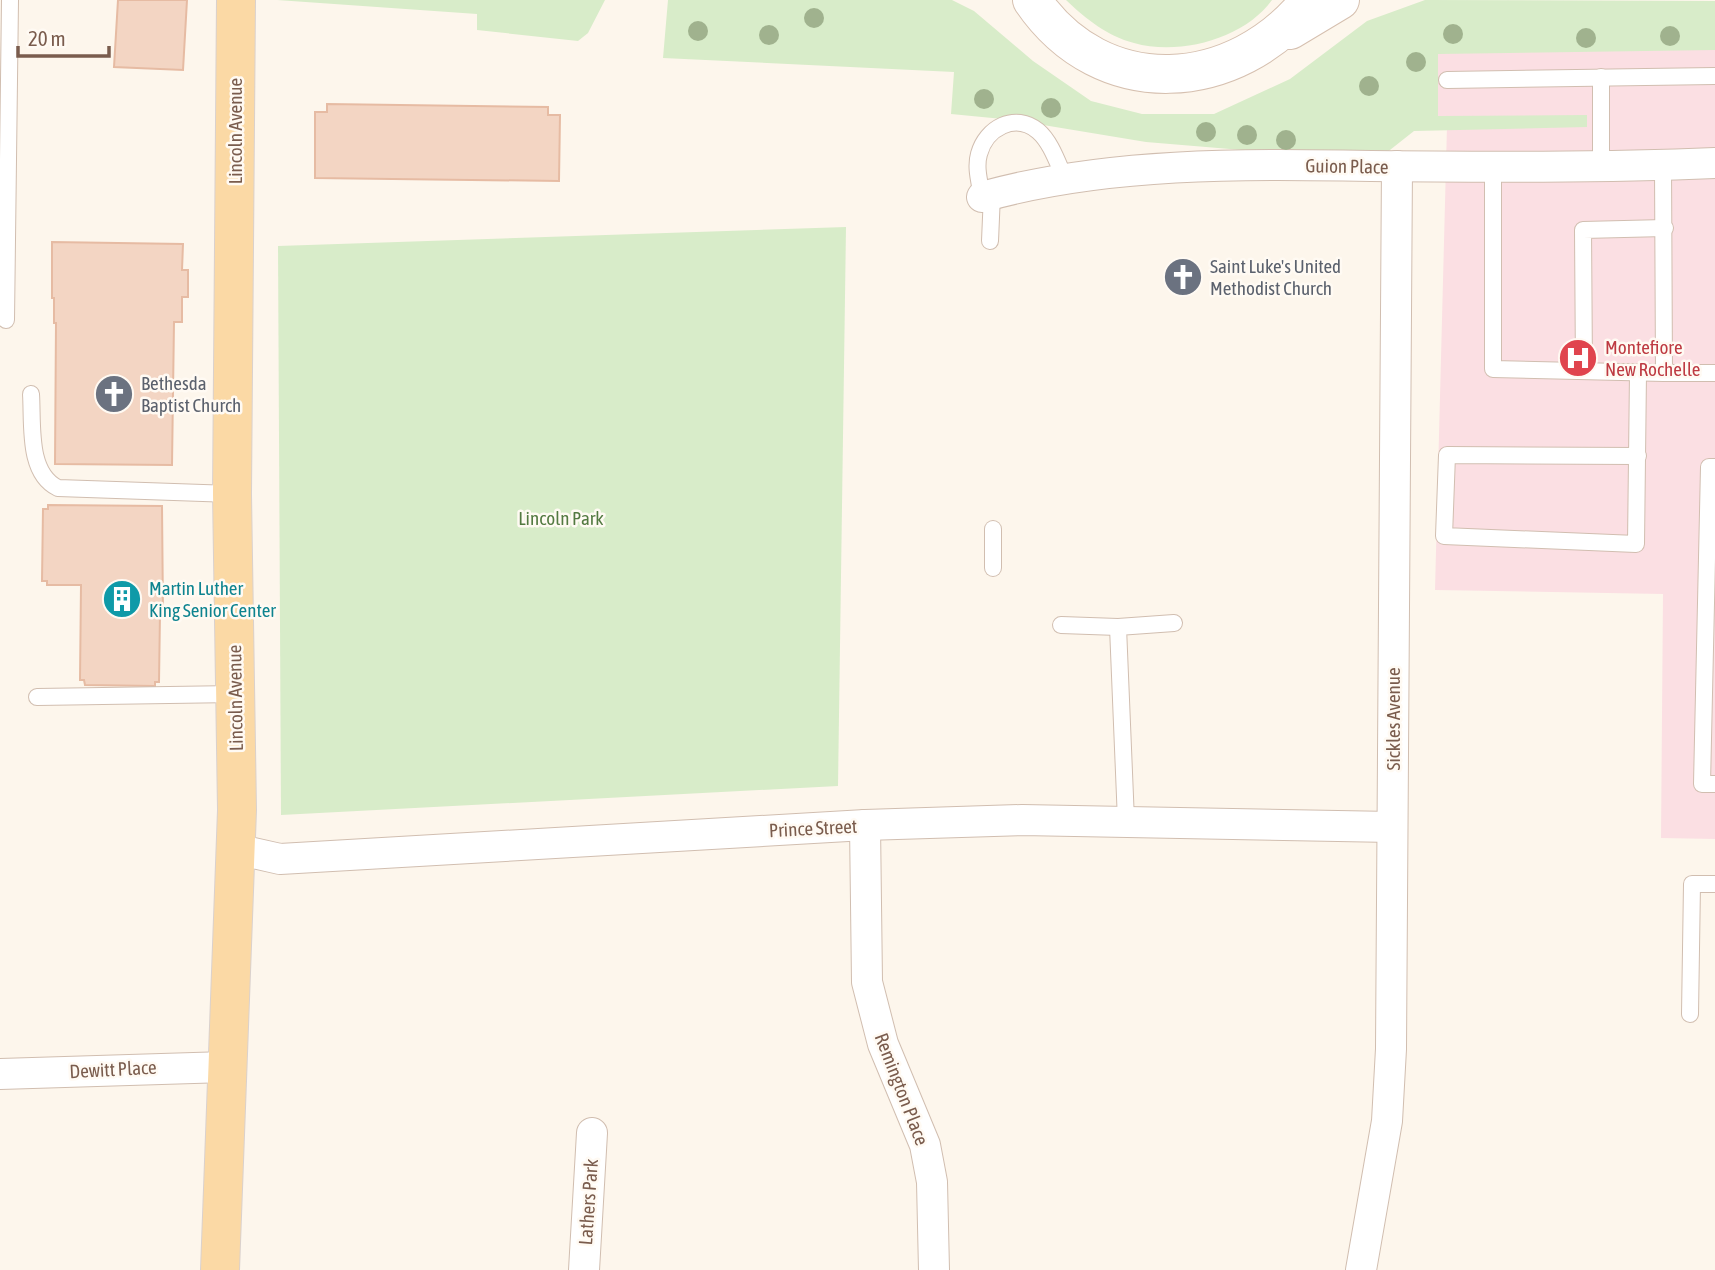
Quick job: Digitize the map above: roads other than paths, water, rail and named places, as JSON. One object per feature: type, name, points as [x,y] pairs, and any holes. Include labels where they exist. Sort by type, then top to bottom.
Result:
[{"type":"main road","name":"Lincoln Avenue","points":[[220,1270],[227,1142],[226,1067],[236,849],[232,494],[236,0]]},
{"type":"main road","points":[[1032,0],[1068,39],[1107,61],[1129,69],[1164,74],[1198,72],[1233,62],[1340,0]]},
{"type":"main road","points":[[1262,47],[1295,18],[1310,0]]},
{"type":"street","name":"Guion Place","points":[[987,195],[1065,179],[1258,164],[1493,167],[1715,163]]},
{"type":"street","name":"Sickles Avenue","points":[[1368,1264],[1387,1121],[1391,1049],[1397,166]]},
{"type":"street","name":"Prince Street","points":[[236,849],[280,859],[864,825],[1055,820],[1392,827]]},
{"type":"street","name":"Remington Place","points":[[864,825],[867,982],[883,1044],[925,1145],[932,1182],[934,1270]]},
{"type":"street","name":"Dewitt Place","points":[[0,1074],[226,1067]]},
{"type":"street","name":"Lathers Park","points":[[583,1270],[592,1133]]},
{"type":"lane","points":[[6,320],[4,201],[10,0]]},
{"type":"lane","points":[[1447,80],[1715,76]]},
{"type":"lane","points":[[1601,78],[1601,166]]},
{"type":"lane","points":[[990,241],[987,195],[979,155],[991,131],[1012,122],[1038,131],[1065,179]]},
{"type":"lane","points":[[1663,166],[1664,373]]},
{"type":"lane","points":[[1493,167],[1493,369],[1715,373]]},
{"type":"lane","points":[[1584,372],[1583,230],[1665,228]]},
{"type":"lane","points":[[1637,456],[1447,455],[1444,536],[1636,544],[1638,373]]},
{"type":"lane","points":[[31,394],[37,466],[44,482],[58,488],[232,494]]},
{"type":"lane","points":[[1715,467],[1709,467],[1702,784],[1715,785]]},
{"type":"lane","points":[[993,529],[993,568]]},
{"type":"lane","points":[[1061,625],[1118,627],[1174,623]]},
{"type":"lane","points":[[1118,627],[1126,821]]},
{"type":"lane","points":[[37,697],[235,694]]},
{"type":"lane","points":[[1690,1014],[1692,884],[1715,884]]},
{"type":"place","name":"Saint Luke's United Methodist Church","points":[[1183,277]]},
{"type":"place","name":"Montefiore New Rochelle","points":[[1578,358]]},
{"type":"place","name":"Bethesda Baptist Church","points":[[114,394]]},
{"type":"place","name":"Martin Luther King Senior Center","points":[[122,599]]},
{"type":"park label","name":"Lincoln Park","points":[[561,518]]}]
